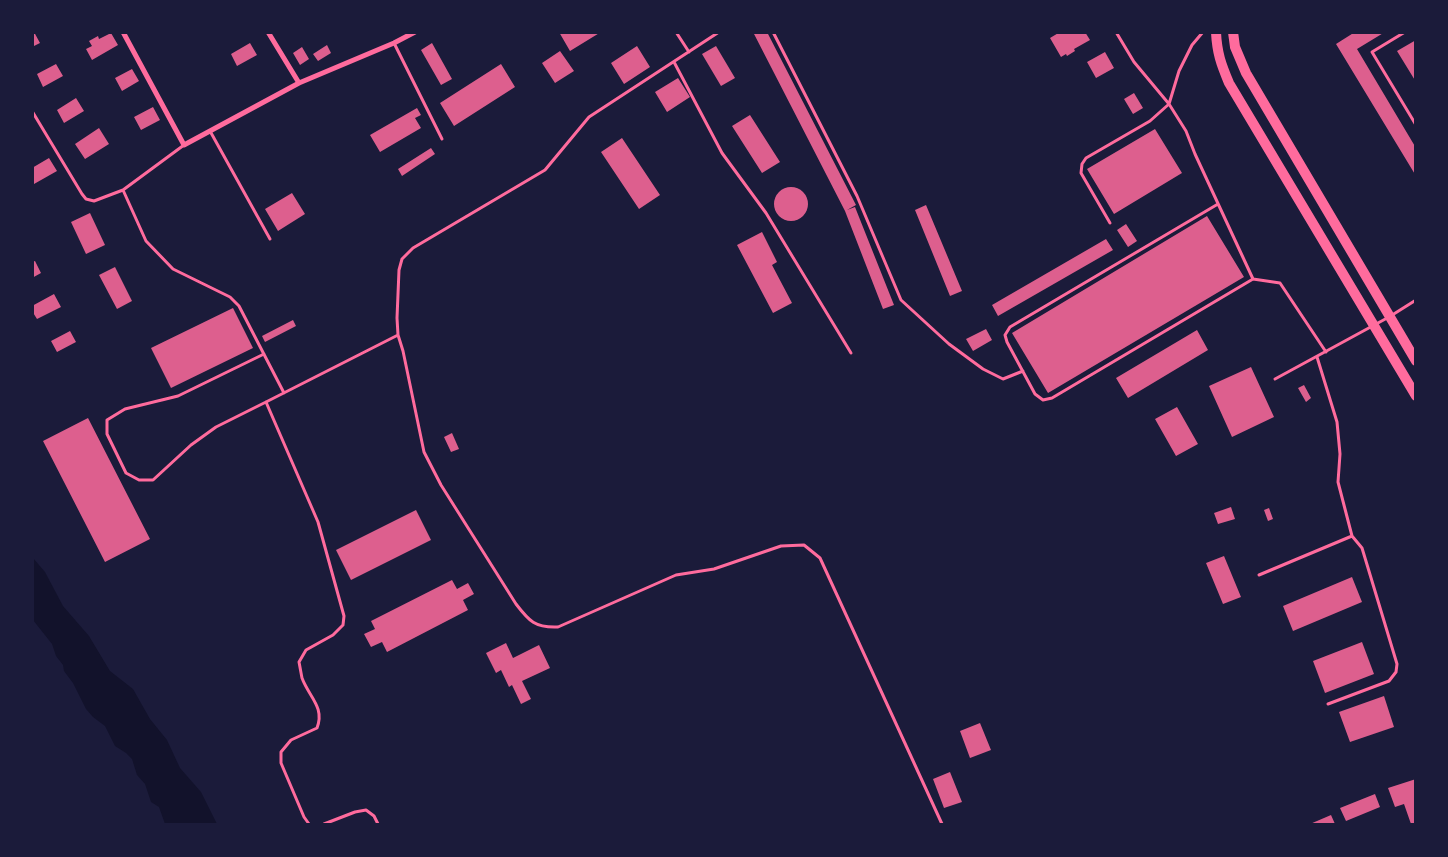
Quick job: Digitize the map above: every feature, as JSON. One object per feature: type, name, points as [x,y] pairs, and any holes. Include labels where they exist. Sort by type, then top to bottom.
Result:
[{"type":"main road","points":[[1216,32],[1217,51],[1229,83],[1416,396]]},
{"type":"main road","points":[[1233,32],[1235,47],[1246,72],[1416,361]]},
{"type":"street","points":[[123,32],[184,145],[299,83],[394,44],[409,34],[416,32]]},
{"type":"street","points":[[268,32],[299,83]]},
{"type":"lane","points":[[676,32],[689,52]]},
{"type":"lane","points":[[719,32],[589,117],[545,170],[413,248],[402,259],[399,270],[398,335],[424,452],[441,485],[516,604],[527,618],[545,628],[558,627],[676,575],[714,570],[781,546],[804,545],[820,558],[942,824]]},
{"type":"lane","points":[[773,32],[857,196],[901,300],[949,344],[983,370],[1003,379],[1023,371]]},
{"type":"lane","points":[[1116,32],[1134,62],[1169,104],[1186,131],[1253,279]]},
{"type":"lane","points":[[1110,223],[1081,173],[1082,164],[1086,158],[1150,120],[1169,104],[1179,71],[1192,45],[1203,32]]},
{"type":"lane","points":[[1405,32],[1372,52],[1416,126]]},
{"type":"lane","points":[[394,44],[442,139]]},
{"type":"lane","points":[[674,62],[722,153],[766,213],[851,353]]},
{"type":"lane","points":[[32,111],[86,198],[94,202],[123,190],[184,145]]},
{"type":"lane","points":[[210,131],[270,240]]},
{"type":"lane","points":[[123,190],[146,241],[173,269],[230,297],[239,306],[284,393]]},
{"type":"lane","points":[[1218,204],[1010,327],[1005,334],[1007,342],[1035,394],[1043,400],[1052,398],[1253,279],[1280,283],[1326,352]]},
{"type":"lane","points":[[1275,379],[1390,317],[1416,300]]},
{"type":"lane","points":[[264,354],[178,396],[125,409],[107,420],[107,434],[126,474],[139,480],[153,480],[191,445],[216,426],[398,335]]},
{"type":"lane","points":[[1317,357],[1337,422],[1340,454],[1338,482],[1352,536],[1362,548],[1397,664],[1396,672],[1389,681],[1328,704]]},
{"type":"lane","points":[[266,402],[318,522],[344,616],[343,626],[333,635],[306,650],[299,662],[302,678],[321,718],[317,728],[291,740],[281,752],[281,762],[304,817],[310,824]]},
{"type":"lane","points":[[1259,575],[1352,536]]},
{"type":"lane","points":[[324,824],[355,812],[366,810],[374,816],[378,824]]},
{"type":"shaded area","points":[[33,558],[45,572],[63,606],[89,636],[110,671],[133,689],[150,719],[167,740],[180,768],[201,792],[217,824],[165,824],[159,807],[151,802],[145,784],[137,775],[132,759],[115,746],[105,726],[86,709],[73,683],[64,671],[63,665],[56,656],[52,644],[33,620]]},
{"type":"building","points":[[32,32],[34,32],[40,43],[32,47]]},
{"type":"building","points":[[559,32],[601,32],[570,51]]},
{"type":"building","points":[[753,32],[767,32],[856,205],[847,210],[855,207],[894,305],[883,309],[845,211]]},
{"type":"building","points":[[1060,32],[1085,32],[1090,40],[1074,49],[1075,51],[1067,56],[1066,54],[1061,57],[1050,38]]},
{"type":"building","points":[[1355,32],[1385,32],[1357,49],[1416,148],[1416,176],[1336,44]]},
{"type":"building","points":[[111,33],[118,45],[92,60],[86,49],[92,46],[89,41],[98,36],[99,39]]},
{"type":"building","points":[[1416,40],[1416,82],[1397,51]]},
{"type":"building","points":[[250,43],[257,55],[237,66],[231,54]]},
{"type":"building","points":[[432,43],[452,79],[441,85],[421,50]]},
{"type":"building","points":[[327,45],[331,53],[318,61],[313,54]]},
{"type":"building","points":[[637,46],[650,67],[624,84],[611,63]]},
{"type":"building","points":[[716,46],[735,78],[721,86],[702,54]]},
{"type":"building","points":[[302,47],[309,59],[300,65],[293,53]]},
{"type":"building","points":[[560,51],[574,71],[555,83],[542,63]]},
{"type":"building","points":[[1105,52],[1114,68],[1096,78],[1087,62]]},
{"type":"building","points":[[56,64],[63,76],[43,87],[37,74]]},
{"type":"building","points":[[501,64],[515,87],[454,126],[440,103]]},
{"type":"building","points":[[132,69],[139,81],[122,91],[115,78]]},
{"type":"building","points":[[678,78],[690,97],[667,112],[655,92]]},
{"type":"building","points":[[1134,93],[1143,108],[1133,114],[1124,99]]},
{"type":"building","points":[[76,98],[84,111],[64,123],[57,110]]},
{"type":"building","points":[[153,107],[160,120],[141,130],[134,117]]},
{"type":"building","points":[[417,108],[421,115],[415,118],[421,128],[380,152],[370,135]]},
{"type":"building","points":[[750,115],[780,162],[762,173],[732,126]]},
{"type":"building","points":[[99,128],[109,144],[85,159],[75,144]]},
{"type":"building","points":[[1155,129],[1182,173],[1114,214],[1087,169]]},
{"type":"building","points":[[622,138],[660,195],[639,209],[601,152]]},
{"type":"building","points":[[431,148],[435,154],[402,176],[398,169]]},
{"type":"building","points":[[49,158],[57,171],[34,184],[32,181],[32,168]]},
{"type":"building","points":[[791,187],[798,188],[803,192],[807,197],[807,211],[803,216],[798,220],[791,221],[784,220],[779,216],[775,211],[774,204],[775,197],[779,192],[784,188]]},
{"type":"building","points":[[292,193],[305,214],[278,231],[265,209]]},
{"type":"building","points":[[926,205],[962,291],[950,296],[915,210]]},
{"type":"building","points":[[90,213],[105,245],[86,254],[71,222]]},
{"type":"building","points":[[1207,216],[1244,277],[1048,393],[1012,333]]},
{"type":"building","points":[[1126,224],[1137,241],[1128,247],[1117,230]]},
{"type":"building","points":[[762,232],[777,262],[772,265],[792,303],[773,313],[737,245]]},
{"type":"building","points":[[1106,239],[1113,250],[998,316],[992,305]]},
{"type":"building","points":[[35,261],[41,273],[32,278],[32,262]]},
{"type":"building","points":[[115,267],[132,301],[117,309],[99,275]]},
{"type":"building","points":[[54,294],[61,307],[37,319],[32,311],[32,306]]},
{"type":"building","points":[[233,308],[253,348],[171,388],[151,348]]},
{"type":"building","points":[[293,320],[296,326],[265,342],[262,336]]},
{"type":"building","points":[[986,329],[992,340],[973,351],[966,339]]},
{"type":"building","points":[[1197,330],[1208,350],[1128,398],[1116,378]]},
{"type":"building","points":[[70,331],[76,342],[57,352],[51,341]]},
{"type":"building","points":[[1251,367],[1274,417],[1232,437],[1209,386]]},
{"type":"building","points":[[1304,385],[1311,398],[1306,402],[1298,388]]},
{"type":"building","points":[[1177,407],[1198,444],[1176,456],[1155,419]]},
{"type":"building","points":[[88,418],[150,539],[105,562],[43,441]]},
{"type":"building","points":[[452,433],[459,449],[451,452],[444,437]]},
{"type":"building","points":[[1231,507],[1235,519],[1218,524],[1214,513]]},
{"type":"building","points":[[1269,508],[1273,519],[1268,521],[1264,510]]},
{"type":"building","points":[[416,510],[431,540],[351,580],[336,550]]},
{"type":"building","points":[[1224,556],[1241,597],[1223,604],[1206,563]]},
{"type":"building","points":[[1352,577],[1362,602],[1293,631],[1283,606]]},
{"type":"building","points":[[452,580],[457,589],[468,583],[474,594],[463,600],[468,610],[387,652],[382,642],[371,647],[364,634],[375,629],[371,621]]},
{"type":"building","points":[[1362,642],[1374,674],[1325,693],[1313,661]]},
{"type":"building","points":[[506,643],[513,658],[539,645],[550,668],[522,681],[531,699],[521,704],[512,685],[509,687],[501,670],[496,673],[486,653]]},
{"type":"building","points":[[1384,696],[1394,727],[1350,742],[1339,712]]},
{"type":"building","points":[[980,723],[991,750],[970,758],[960,731]]},
{"type":"building","points":[[950,772],[962,802],[944,808],[933,779]]},
{"type":"building","points":[[1416,779],[1416,824],[1411,824],[1404,804],[1395,807],[1388,788]]},
{"type":"building","points":[[1375,794],[1380,807],[1346,821],[1340,808]]},
{"type":"building","points":[[1331,815],[1335,824],[1310,824]]}]
